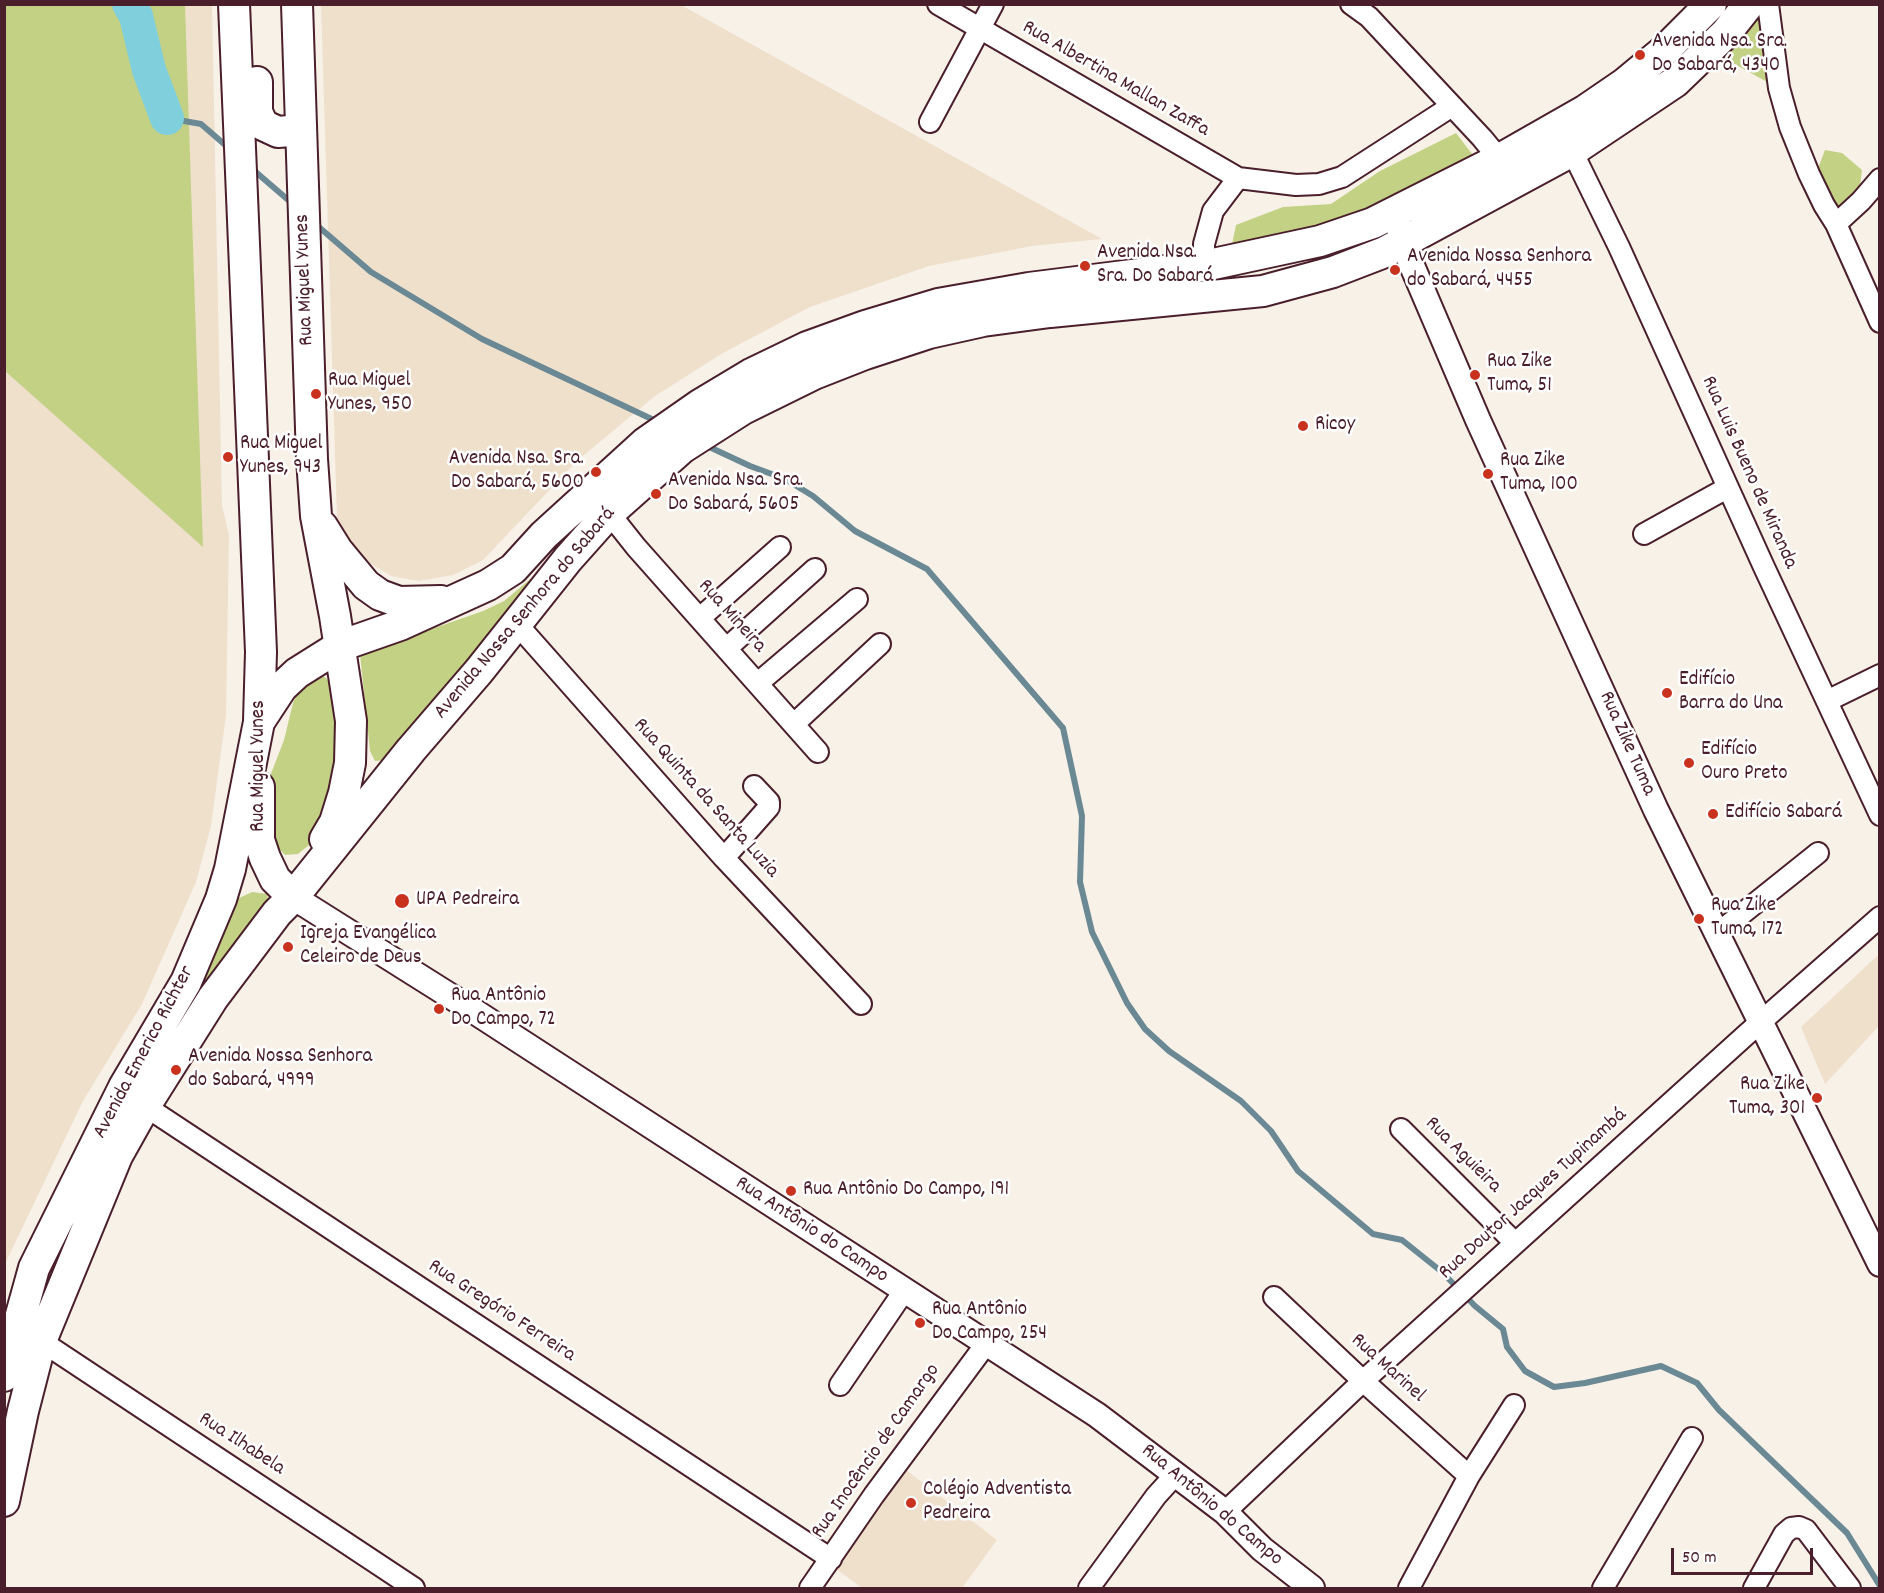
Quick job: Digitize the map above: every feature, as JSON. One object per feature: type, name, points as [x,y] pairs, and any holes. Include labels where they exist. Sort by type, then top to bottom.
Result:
[{"type":"main road","name":"Rua Miguel Yunes","points":[[234,4],[261,652],[259,840],[275,879],[293,897],[335,822],[350,763],[351,721],[316,516],[297,4]]},
{"type":"main road","points":[[249,4],[256,41],[259,120],[263,126],[278,132],[301,130]]},
{"type":"main road","name":"Avenida Nossa Senhora do Sabará","points":[[259,722],[282,687],[297,673],[340,646],[456,601],[488,585],[513,569],[544,535],[645,443],[701,404],[751,374],[807,347],[865,326],[938,304],[1052,285],[1204,266],[1320,241],[1509,170],[1572,151],[1675,82],[1726,33],[1749,4]]},
{"type":"main road","name":"Avenida Nossa Senhora do Sabará","points":[[293,897],[568,559],[609,513],[682,448],[743,409],[814,374],[929,333],[983,321],[1050,312],[1263,291],[1333,272],[1385,252],[1509,170],[1586,110],[1624,84],[1665,50],[1709,5]]},
{"type":"main road","points":[[316,516],[337,550],[366,585],[380,595],[399,602],[456,601]]},
{"type":"main road","name":"Avenida Emerico Richter","points":[[4,1376],[34,1268],[124,1087],[186,982],[221,899],[230,869],[259,722]]},
{"type":"main road","name":"Avenida Emerico Richter","points":[[4,1501],[41,1341],[117,1156],[145,1106],[213,998],[277,913],[293,897]]},
{"type":"street","name":"Rua Albertina Mallan Zaffa","points":[[938,4],[1238,178]]},
{"type":"street","points":[[930,122],[993,4]]},
{"type":"street","points":[[1351,4],[1369,17],[1509,170]]},
{"type":"street","points":[[1768,4],[1779,88],[1790,127],[1819,195],[1836,224],[1880,322]]},
{"type":"street","points":[[1204,266],[1204,244],[1213,211],[1238,178],[1296,185],[1319,184],[1342,177],[1452,106]]},
{"type":"street","name":"Rua Luis Bueno de Miranda","points":[[1572,151],[1619,247],[1880,815]]},
{"type":"street","points":[[1836,224],[1880,179]]},
{"type":"street","name":"Rua Zike Tuma","points":[[1394,214],[1403,242],[1490,448],[1656,810],[1880,1264]]},
{"type":"street","points":[[1644,534],[1728,488]]},
{"type":"street","name":"Rua Mineira","points":[[609,513],[636,547],[818,752]]},
{"type":"street","points":[[700,618],[780,547]]},
{"type":"street","points":[[728,648],[816,569]]},
{"type":"street","points":[[758,683],[857,599]]},
{"type":"street","name":"Rua Quinta da Santa Luzia","points":[[516,623],[724,858],[861,1004]]},
{"type":"street","points":[[794,724],[880,644]]},
{"type":"street","points":[[1827,701],[1880,675]]},
{"type":"street","points":[[724,858],[769,807],[769,802],[754,786]]},
{"type":"street","points":[[1718,933],[1818,853]]},
{"type":"street","name":"Rua Antônio do Campo","points":[[293,897],[1097,1415],[1225,1512],[1262,1549],[1312,1588]]},
{"type":"street","name":"Rua Doutor Jacques Tupinambá","points":[[1225,1512],[1363,1381],[1880,917]]},
{"type":"street","name":"Rua Gregório Ferreira","points":[[145,1106],[831,1559]]},
{"type":"street","name":"Rua Aguieira","points":[[1401,1129],[1515,1243]]},
{"type":"street","points":[[4,1315],[34,1268]]},
{"type":"street","points":[[840,1385],[904,1291]]},
{"type":"street","name":"Rua Marinel","points":[[1274,1297],[1469,1476]]},
{"type":"street","name":"Rua Ilhabela","points":[[41,1341],[414,1588]]},
{"type":"street","name":"Rua Inocêncio de Camargo","points":[[810,1588],[888,1476],[986,1344]]},
{"type":"street","points":[[1409,1588],[1469,1476],[1514,1404]]},
{"type":"street","points":[[1603,1588],[1692,1438]]},
{"type":"street","points":[[1089,1588],[1156,1496],[1176,1474]]},
{"type":"street","points":[[1754,1588],[1784,1534],[1791,1528],[1799,1527],[1806,1530],[1850,1588]]},
{"type":"shaded area","points":[[5,5],[212,5],[222,505],[229,535],[226,715],[211,826],[196,882],[142,1004],[83,1101],[5,1264]]},
{"type":"shaded area","points":[[321,5],[681,5],[1102,239],[1032,246],[929,266],[810,307],[723,353],[655,396],[578,460],[483,560],[453,575],[419,581],[391,576],[368,562],[346,535],[337,518]]},
{"type":"shaded area","points":[[1877,956],[1880,958],[1879,1026],[1825,1084],[1801,1027]]},
{"type":"shaded area","name":"Colégio Adventista Pedreira","points":[[901,1466],[997,1540],[962,1588],[862,1588],[828,1563]]},
{"type":"green space","points":[[5,4],[185,5],[203,547],[5,371]]},
{"type":"green space","points":[[1763,6],[1769,83],[1720,56]]},
{"type":"green space","points":[[1456,133],[1479,163],[1368,218],[1231,249],[1236,225],[1283,207],[1331,204],[1380,171]]},
{"type":"green space","points":[[1825,150],[1842,153],[1862,170],[1859,195],[1835,215],[1815,176]]},
{"type":"green space","points":[[534,576],[538,580],[385,760],[375,761],[370,751],[360,654],[483,611],[504,601]]},
{"type":"green space","points":[[312,677],[325,677],[335,689],[340,761],[314,841],[298,854],[285,855],[264,833],[267,784],[284,740],[293,703],[300,687]]},
{"type":"green space","points":[[252,892],[267,894],[269,905],[225,957],[197,998],[192,996],[228,914],[237,899]]},
{"type":"waterway","points":[[129,4],[136,16],[149,70],[167,118]]},
{"type":"waterway","points":[[167,118],[201,124],[231,150]]},
{"type":"waterway","points":[[250,167],[294,205]]},
{"type":"waterway","points":[[313,222],[371,272],[482,339],[658,422]]},
{"type":"waterway","points":[[705,445],[785,479],[813,496],[855,531],[927,569],[1063,728],[1082,816],[1080,882],[1092,932],[1127,1003],[1145,1029],[1169,1051],[1241,1101],[1271,1131],[1298,1171],[1373,1234],[1402,1240],[1442,1272],[1475,1306],[1503,1329],[1507,1347],[1525,1371],[1554,1387],[1585,1383],[1661,1366],[1697,1383],[1719,1410],[1847,1533],[1880,1586]]},
{"type":"place","name":"Avenida Nsa. Sra. Do Sabará, 4340","points":[[1640,55]]},
{"type":"place","name":"Avenida Nsa. Sra. Do Sabará","points":[[1085,266]]},
{"type":"place","name":"Avenida Nossa Senhora do Sabará, 4455","points":[[1395,270]]},
{"type":"place","name":"Rua Zike Tuma, 51","points":[[1475,375]]},
{"type":"place","name":"Rua Miguel Yunes, 950","points":[[316,394]]},
{"type":"place","name":"Ricoy","points":[[1303,426]]},
{"type":"place","name":"Rua Miguel Yunes, 943","points":[[228,457]]},
{"type":"place","name":"Avenida Nsa. Sra. Do Sabará, 5600","points":[[596,472]]},
{"type":"place","name":"Rua Zike Tuma, 100","points":[[1488,474]]},
{"type":"place","name":"Avenida Nsa. Sra. Do Sabará, 5605","points":[[656,494]]},
{"type":"place","name":"Edifício Barra do Una","points":[[1667,693]]},
{"type":"place","name":"Edifício Ouro Preto","points":[[1689,763]]},
{"type":"place","name":"Edifício Sabará","points":[[1713,814]]},
{"type":"place","name":"UPA Pedreira","points":[[402,901]]},
{"type":"place","name":"Rua Zike Tuma, 172","points":[[1699,919]]},
{"type":"place","name":"Igreja Evangélica Celeiro de Deus","points":[[288,947]]},
{"type":"place","name":"Rua Antônio Do Campo, 72","points":[[439,1009]]},
{"type":"place","name":"Avenida Nossa Senhora do Sabará, 4999","points":[[176,1070]]},
{"type":"place","name":"Rua Zike Tuma, 301","points":[[1817,1098]]},
{"type":"place","name":"Rua Antônio Do Campo, 191","points":[[791,1191]]},
{"type":"place","name":"Rua Antônio Do Campo, 254","points":[[920,1323]]},
{"type":"place","name":"Colégio Adventista Pedreira","points":[[911,1503]]}]
